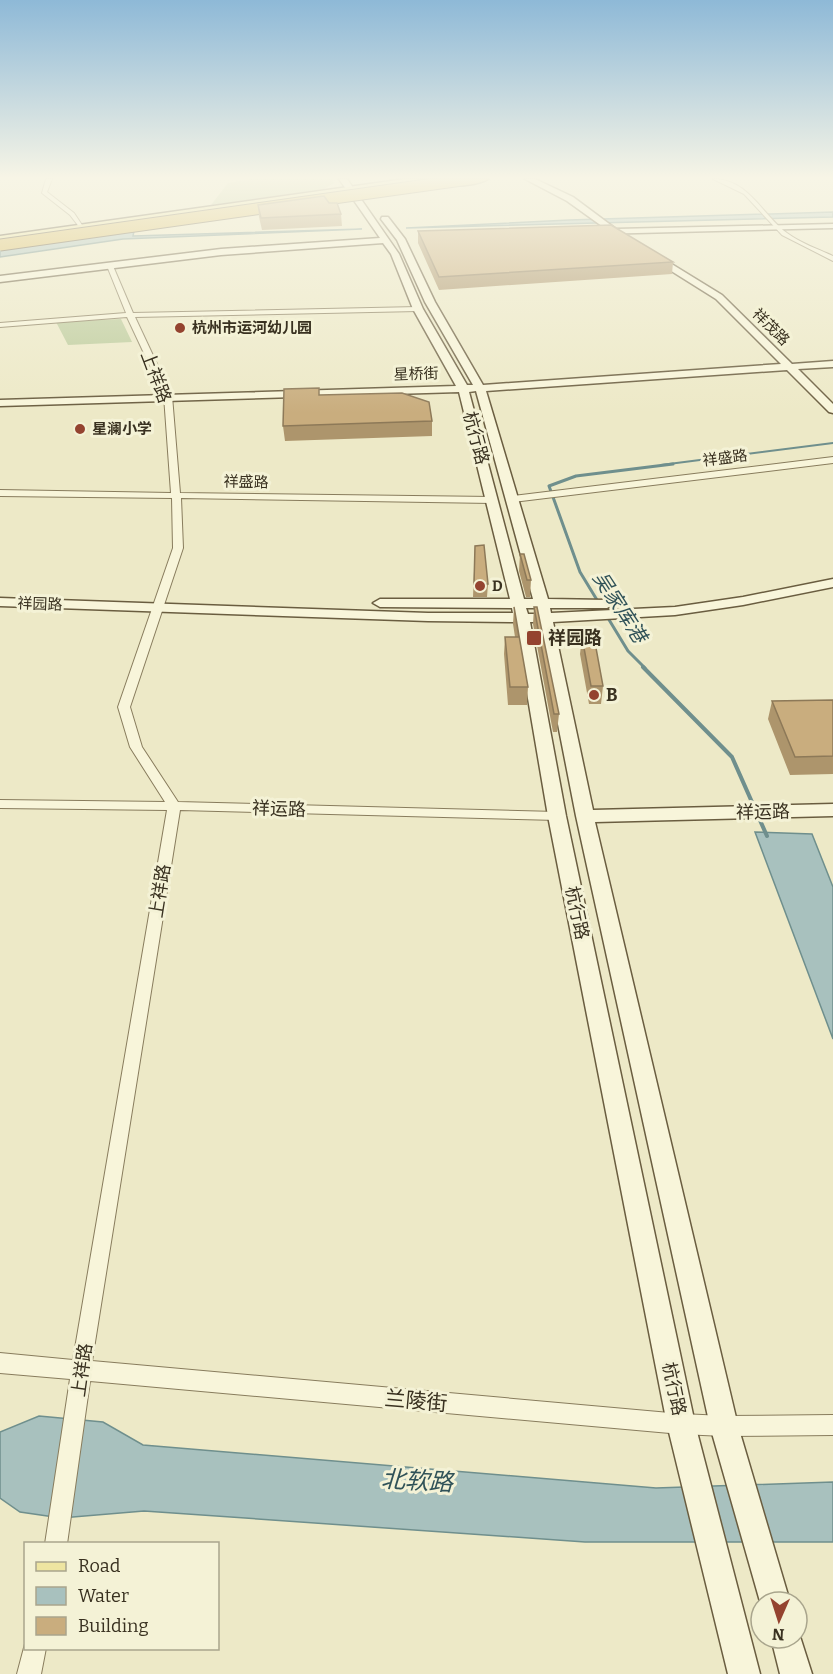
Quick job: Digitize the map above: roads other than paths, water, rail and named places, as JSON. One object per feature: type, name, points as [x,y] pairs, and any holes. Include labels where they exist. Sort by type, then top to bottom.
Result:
[{"type":"main road","points":[[0,279],[180,257]]},
{"type":"main road","name":"杭行路","points":[[396,257],[418,309],[463,388],[520,612],[557,816],[681,1424],[693,1479],[744,1674]]},
{"type":"main road","name":"杭行路","points":[[409,257],[430,302],[480,388],[513,499],[543,612],[585,816],[724,1426],[772,1590]]},
{"type":"main road","name":"祥茂路","points":[[655,257],[719,297],[833,410]]},
{"type":"main road","name":"星桥街","points":[[0,404],[168,396],[480,388],[833,364]]},
{"type":"main road","name":"祥园路","points":[[543,612],[685,597],[833,571]]},
{"type":"main road","name":"祥园路","points":[[0,594],[161,602],[520,612],[675,611],[743,601],[833,583]]},
{"type":"main road","name":"祥园路","points":[[0,602],[161,602]]},
{"type":"main road","name":"祥运路","points":[[585,816],[833,810]]},
{"type":"main road","points":[[789,1650],[796,1674]]},
{"type":"street","name":"上祥路","points":[[56,1542],[81,1371],[174,806],[136,747],[124,707],[178,548],[168,396],[110,266]]},
{"type":"street","points":[[0,325],[130,315],[418,309]]},
{"type":"street","name":"祥盛路","points":[[513,499],[833,460]]},
{"type":"street","name":"祥盛路","points":[[0,493],[492,500]]},
{"type":"street","name":"祥运路","points":[[0,804],[557,816]]},
{"type":"street","name":"兰陵街","points":[[0,1363],[681,1424],[833,1425]]},
{"type":"street","points":[[29,1674],[34,1650]]},
{"type":"water","points":[[755,832],[812,834],[833,887],[833,1039]]},
{"type":"water","name":"北软路","points":[[39,1416],[103,1422],[143,1445],[656,1488],[833,1482],[833,1542],[585,1542],[144,1511],[61,1518],[20,1512],[0,1498],[0,1432]]},
{"type":"waterway","name":"吴家库港","points":[[661,465],[833,443]]},
{"type":"waterway","name":"吴家库港","points":[[645,668],[628,651],[580,572],[549,486],[576,476],[673,464]]},
{"type":"waterway","name":"吴家库港","points":[[643,667],[732,757],[767,836]]},
{"type":"place","name":"杭州市运河幼儿园","points":[[180,328]]},
{"type":"place","name":"星澜小学","points":[[80,429]]},
{"type":"place","name":"D","points":[[480,586]]},
{"type":"place","name":"祥园路","points":[[534,638]]},
{"type":"place","name":"B","points":[[594,695]]}]
